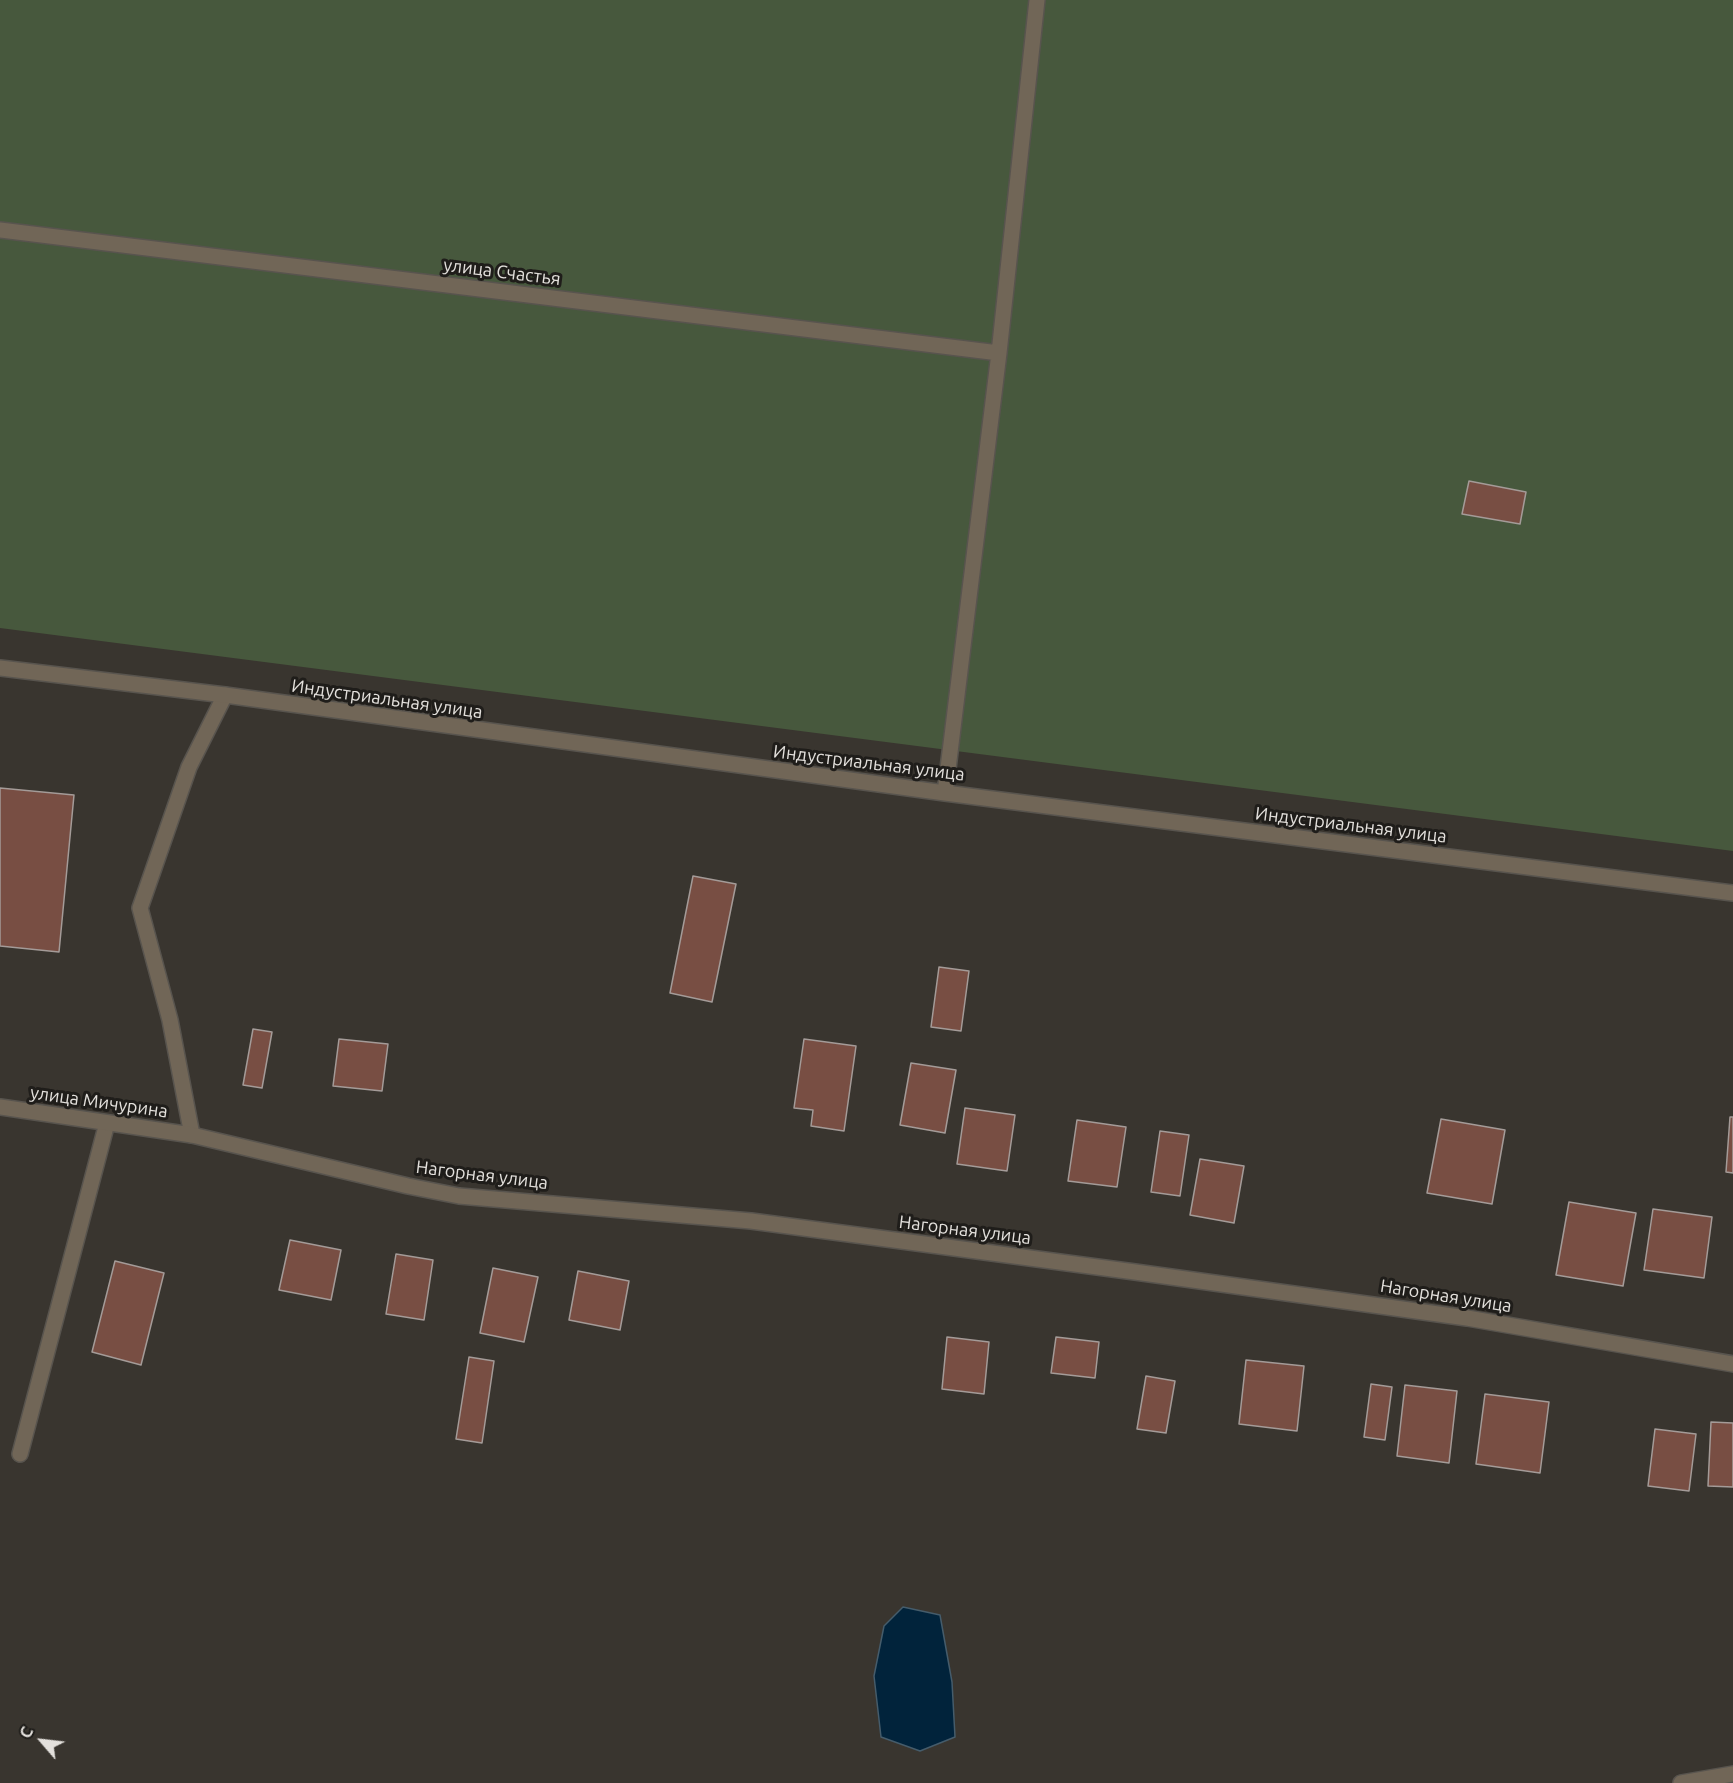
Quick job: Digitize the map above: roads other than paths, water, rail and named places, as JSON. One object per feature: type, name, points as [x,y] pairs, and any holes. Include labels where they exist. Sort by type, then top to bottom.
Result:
[{"type":"street","points":[[945,793],[999,352],[1037,0]]},
{"type":"street","name":"улица Счастья","points":[[0,230],[999,352]]},
{"type":"street","name":"Индустриальная улица","points":[[0,668],[945,793],[1733,893]]},
{"type":"street","points":[[192,1135],[170,1020],[140,908],[189,767],[225,696]]},
{"type":"street","name":"улица Мичурина","points":[[0,1107],[192,1135]]},
{"type":"street","points":[[20,1454],[107,1123]]},
{"type":"street","name":"Нагорная улица","points":[[192,1135],[459,1196],[751,1221],[1124,1270],[1467,1318],[1733,1364]]},
{"type":"street","points":[[1681,1783],[1733,1773]]},
{"type":"water","points":[[903,1607],[940,1615],[952,1682],[955,1737],[920,1751],[881,1737],[874,1676],[884,1626]]}]
